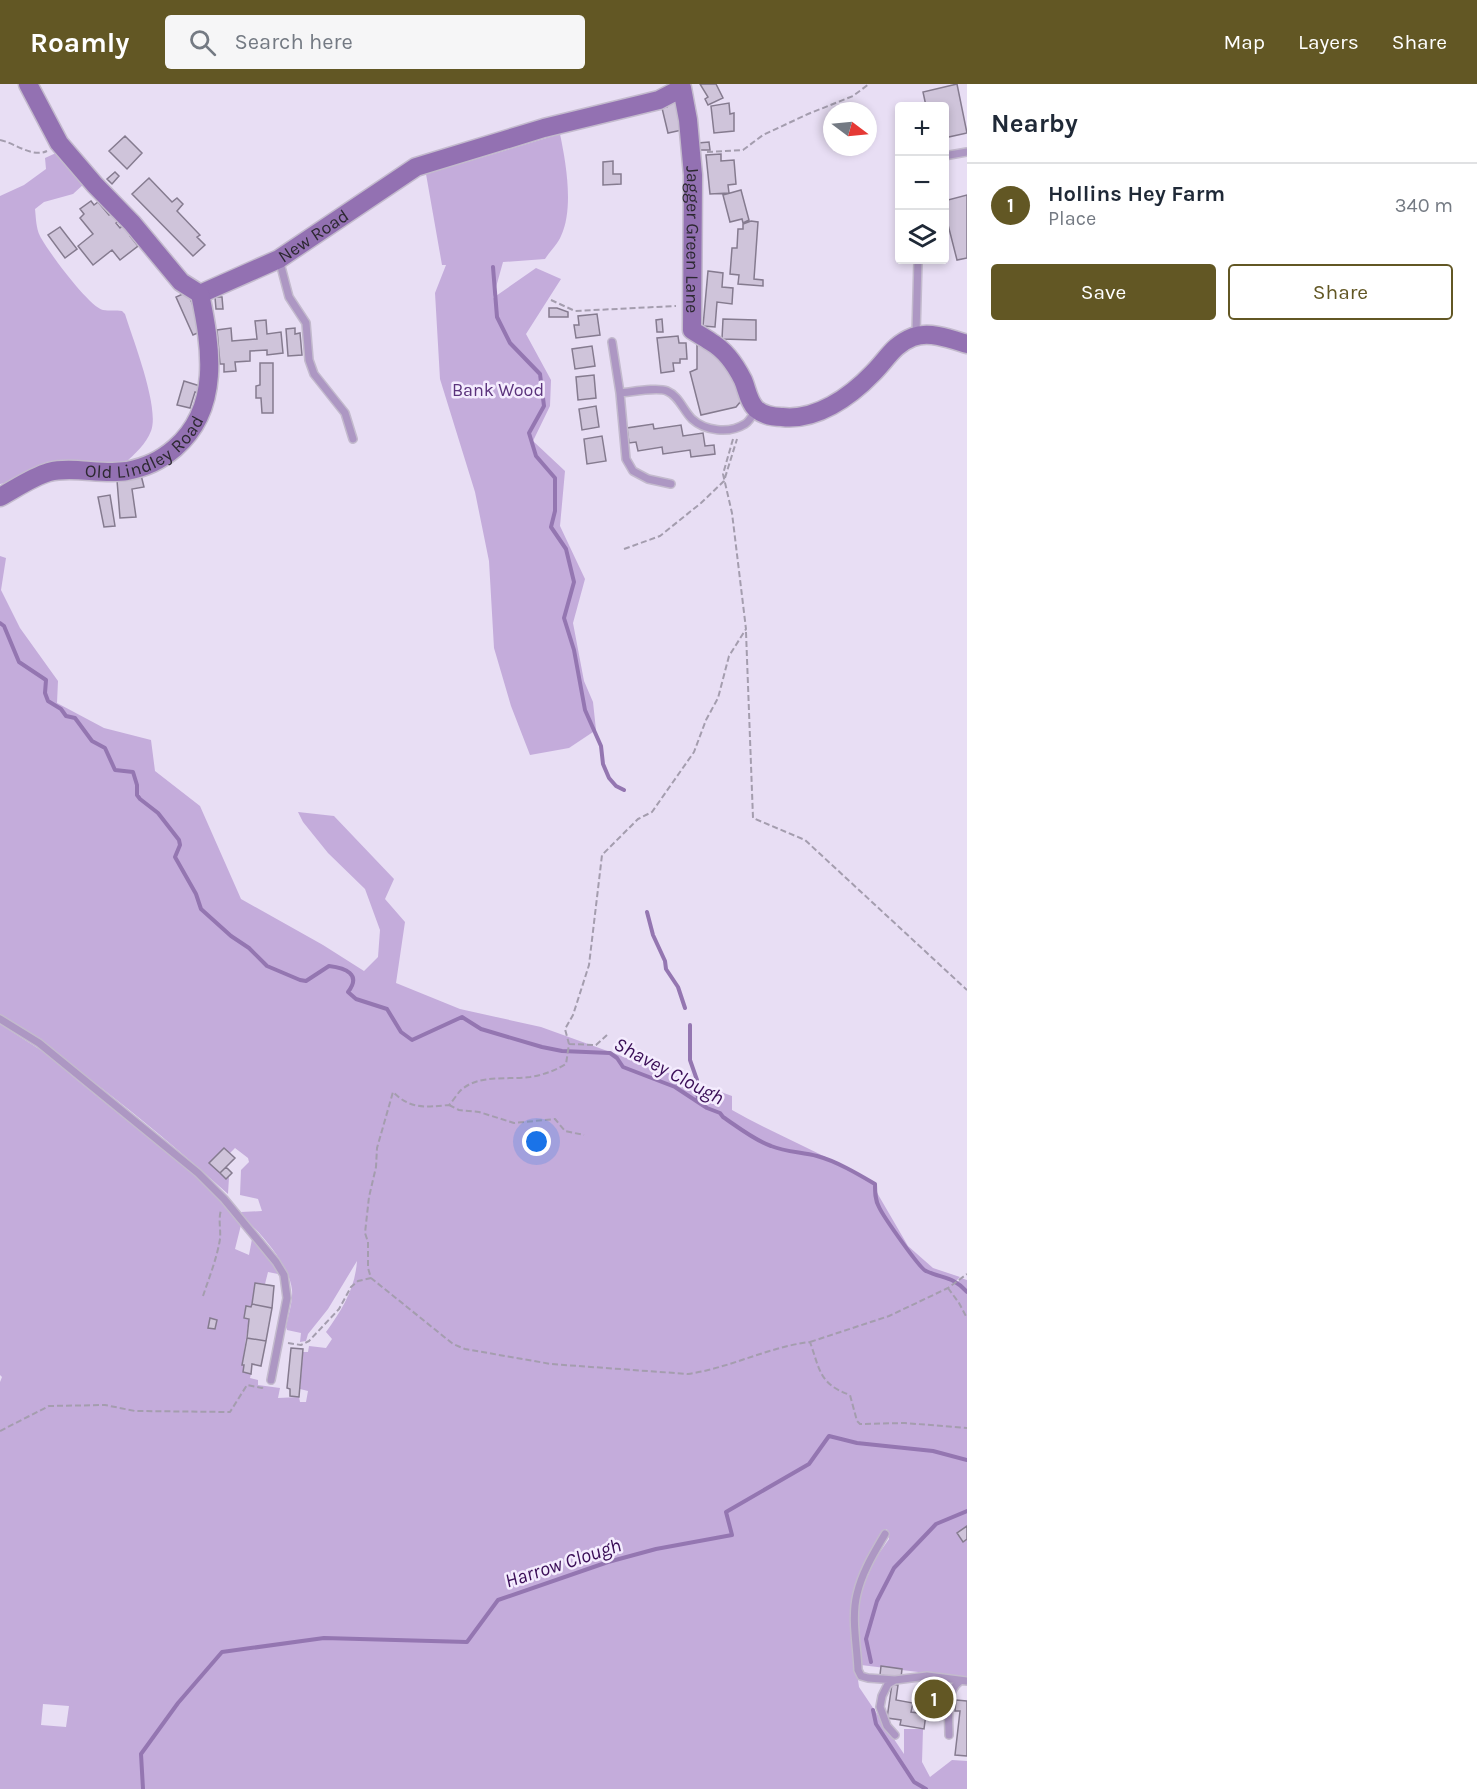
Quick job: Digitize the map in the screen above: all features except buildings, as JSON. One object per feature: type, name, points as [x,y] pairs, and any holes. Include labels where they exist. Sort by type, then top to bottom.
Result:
[{"type":"street","points":[[28,84],[59,144],[132,223],[181,282],[200,294]]},
{"type":"street","name":"Jagger Green Lane","points":[[682,88],[692,153],[694,223],[692,330],[713,342],[728,356],[743,380],[749,399],[756,410]]},
{"type":"street","name":"New Road","points":[[200,294],[279,260],[416,167],[544,128],[659,100],[682,88]]},
{"type":"street","name":"Old Lindley Road","points":[[0,497],[50,472],[115,472],[147,466],[165,456],[185,438],[203,411],[210,376],[207,333],[200,294]]},
{"type":"street","points":[[756,410],[771,416],[794,419],[815,414],[842,399],[873,374],[896,345],[916,336],[941,336],[967,344]]},
{"type":"lane","points":[[949,155],[967,152]]},
{"type":"lane","points":[[279,260],[289,297],[306,323],[309,360],[314,374],[345,413],[353,439]]},
{"type":"lane","points":[[916,336],[918,264]]},
{"type":"lane","points":[[612,342],[620,393],[626,459],[633,471],[670,484]]},
{"type":"lane","points":[[620,393],[666,390],[677,398],[691,418],[713,429],[739,427],[747,424],[756,410]]},
{"type":"lane","points":[[0,1019],[39,1043],[198,1173],[224,1198],[276,1262],[284,1275],[287,1298],[271,1380]]},
{"type":"lane","points":[[885,1534],[861,1578],[856,1596],[855,1623],[858,1670],[861,1676],[895,1680],[927,1676],[963,1681]]},
{"type":"lane","points":[[895,1680],[888,1684],[880,1707],[887,1726],[895,1735]]},
{"type":"lane","points":[[949,1736],[952,1689],[963,1681]]},
{"type":"path","points":[[692,153],[743,150],[763,135],[853,96],[869,84]]},
{"type":"path","points":[[0,140],[38,154],[45,153],[59,144]]},
{"type":"path","points":[[550,300],[575,311],[691,305]]},
{"type":"path","points":[[739,427],[724,481],[732,513],[746,629],[753,818],[805,840],[967,990]]},
{"type":"path","points":[[624,549],[660,536],[724,481]]},
{"type":"path","points":[[449,1105],[461,1089],[477,1082],[502,1077],[530,1077],[552,1072],[566,1064],[569,1044],[565,1029],[573,1015],[589,965],[602,855],[638,819],[652,812],[694,752],[706,720],[718,699],[729,656],[746,629]]},
{"type":"path","points":[[569,1044],[596,1045],[607,1035]]},
{"type":"path","points":[[584,1135],[565,1131],[555,1119],[514,1123],[459,1110],[449,1105],[424,1107],[403,1102],[393,1092],[377,1148],[376,1167],[369,1197],[365,1233],[371,1278],[453,1344],[474,1352],[571,1366],[688,1374],[706,1371],[792,1344],[810,1342],[888,1316],[948,1288],[967,1274]]},
{"type":"path","points":[[203,1296],[218,1250],[219,1217],[224,1198]]},
{"type":"path","points":[[279,1341],[301,1345],[309,1341],[339,1309],[351,1287],[358,1281],[371,1278]]},
{"type":"path","points":[[948,1288],[967,1318]]},
{"type":"path","points":[[810,1342],[823,1377],[833,1389],[850,1395],[857,1421],[860,1424],[967,1428]]},
{"type":"path","points":[[0,1431],[49,1407],[105,1405],[135,1412],[230,1412],[247,1385],[262,1388],[271,1380]]},
{"type":"green space","name":"Bank Wood","points":[[560,134],[568,199],[565,225],[561,236],[545,259],[503,262],[493,298],[536,268],[561,279],[526,334],[551,380],[550,406],[533,441],[565,471],[560,526],[585,579],[573,623],[584,681],[593,702],[596,730],[569,748],[530,755],[511,706],[494,648],[489,561],[475,492],[440,379],[435,293],[446,265],[442,265],[426,174]]},
{"type":"green space","points":[[56,153],[85,183],[73,194],[44,202],[35,209],[39,233],[59,265],[88,299],[103,310],[122,311],[125,314],[149,391],[153,420],[146,440],[125,463],[0,484],[0,196],[24,185],[46,169],[45,158]]},
{"type":"green space","points":[[0,556],[6,558],[1,590],[20,628],[58,681],[57,703],[104,728],[151,740],[155,771],[200,806],[241,899],[364,971],[378,957],[380,930],[365,889],[328,853],[303,822],[298,812],[334,816],[394,879],[385,899],[405,922],[396,983],[460,1009],[541,1027],[732,1096],[732,1110],[875,1184],[876,1191],[908,1246],[933,1268],[960,1277],[955,1282],[956,1284],[961,1278],[967,1280],[967,1526],[957,1533],[963,1541],[967,1539],[967,1678],[861,1665],[858,1606],[862,1589],[875,1559],[889,1539],[887,1529],[881,1534],[866,1561],[853,1591],[851,1630],[859,1687],[904,1754],[904,1729],[923,1729],[922,1762],[930,1777],[952,1760],[967,1761],[967,1789],[0,1789],[0,1382],[2,1377],[0,1375],[0,1024],[50,1056],[210,1188],[241,1225],[235,1249],[249,1255],[252,1239],[268,1256],[278,1274],[268,1272],[265,1284],[256,1283],[251,1307],[246,1306],[244,1318],[249,1319],[242,1364],[244,1365],[243,1372],[251,1374],[250,1378],[258,1380],[258,1385],[280,1388],[278,1398],[299,1397],[300,1402],[306,1402],[308,1391],[300,1389],[303,1352],[308,1352],[309,1346],[326,1348],[332,1339],[326,1332],[347,1299],[354,1281],[357,1261],[328,1309],[308,1334],[306,1341],[300,1342],[301,1333],[287,1330],[286,1327],[292,1290],[286,1271],[274,1250],[241,1212],[262,1211],[258,1199],[240,1195],[241,1170],[249,1162],[248,1158],[235,1148],[230,1153],[224,1148],[210,1163],[226,1179],[229,1177],[228,1194],[117,1100],[0,1016]],"holes":[[[43,1704],[69,1706],[66,1727],[41,1725]]]},
{"type":"waterway","points":[[493,267],[497,317],[510,343],[540,374],[544,406],[529,433],[536,456],[555,478],[555,511],[551,527],[566,549],[574,582],[564,618],[574,650],[585,710],[601,746],[603,764],[609,778],[616,786],[624,790]]},
{"type":"waterway","name":"Shavey Clough","points":[[0,623],[4,626],[19,662],[46,680],[45,693],[48,701],[61,709],[66,716],[75,718],[92,741],[105,748],[115,770],[133,772],[137,795],[158,813],[179,840],[180,845],[175,857],[196,894],[201,909],[231,936],[249,948],[267,966],[306,981],[329,966],[346,970],[352,976],[353,981],[348,992],[356,999],[387,1009],[401,1032],[412,1040],[462,1017],[481,1029],[542,1047],[562,1051],[610,1053],[623,1067],[675,1087],[707,1108],[720,1113],[752,1137],[782,1150],[824,1158],[875,1184],[879,1207],[922,1268],[952,1280],[967,1292]]},
{"type":"waterway","points":[[647,912],[666,969],[678,987],[685,1008]]},
{"type":"waterway","points":[[690,1025],[690,1060],[697,1080],[698,1102]]},
{"type":"waterway","name":"Harrow Clough","points":[[143,1789],[141,1754],[178,1703],[222,1652],[324,1638],[467,1642],[498,1600],[608,1562],[656,1549],[732,1535],[726,1512],[809,1464],[829,1436],[857,1443],[933,1451],[967,1460]]},
{"type":"waterway","points":[[871,1662],[866,1639],[877,1601],[894,1568],[936,1524],[967,1511]]},
{"type":"waterway","points":[[873,1710],[876,1724],[914,1782],[926,1789]]},
{"type":"place","name":"Hollins Hey Farm","points":[[934,1699]]}]
